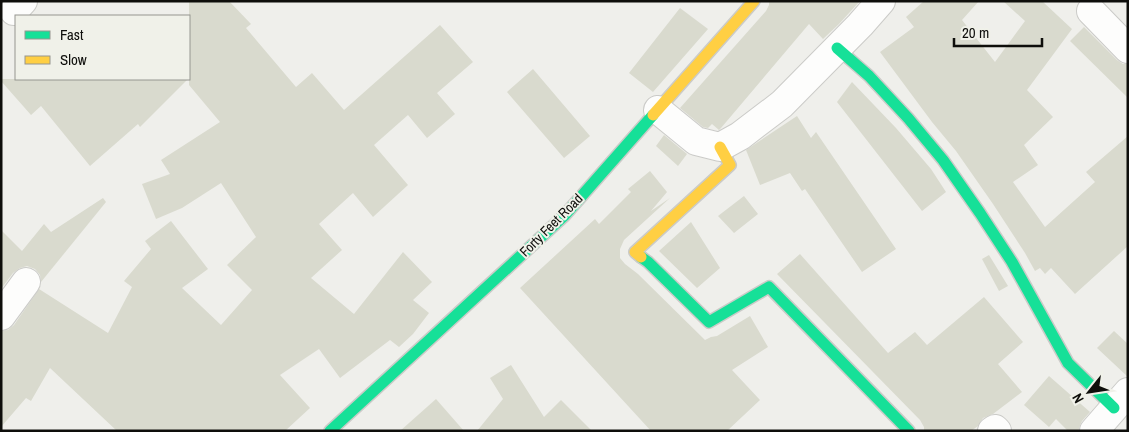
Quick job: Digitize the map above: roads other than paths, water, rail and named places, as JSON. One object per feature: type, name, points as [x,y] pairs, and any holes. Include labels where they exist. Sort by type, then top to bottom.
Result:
[{"type":"street","name":"Forty Feet Road","points":[[330,431],[564,216],[754,1]]},
{"type":"street","points":[[658,110],[696,141],[720,147],[740,136],[782,104],[881,1]]},
{"type":"street","points":[[1092,11],[1128,49]]},
{"type":"street","points":[[837,48],[869,76],[908,118],[943,160],[1012,262],[1068,363],[1121,400],[1094,431]]},
{"type":"street","points":[[720,147],[730,165],[635,252],[648,262],[709,322],[769,287],[909,431]]},
{"type":"street","points":[[1,316],[26,282]]},
{"type":"street","points":[[992,431],[995,429],[997,431]]}]
